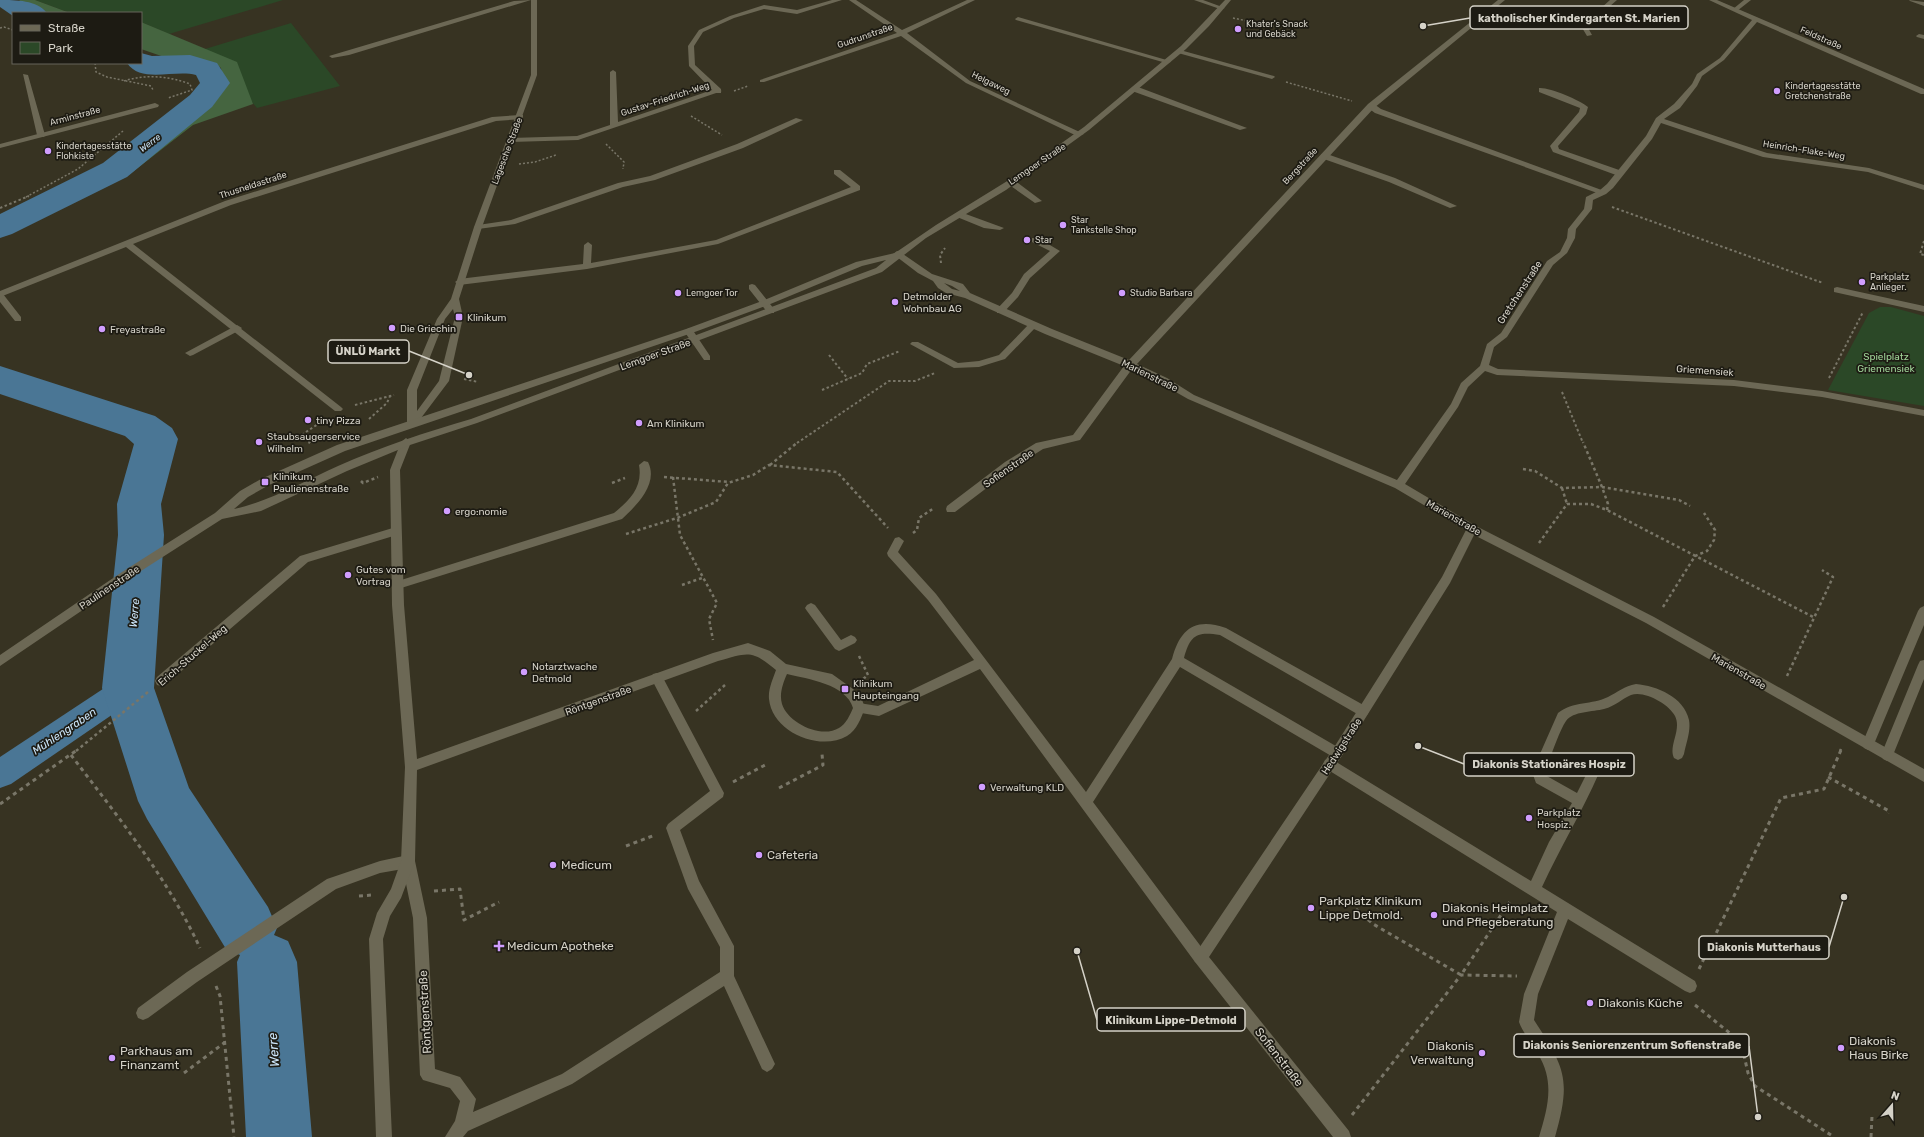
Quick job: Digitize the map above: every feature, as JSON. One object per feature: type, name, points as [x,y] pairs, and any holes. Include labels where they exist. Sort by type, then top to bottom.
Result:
[{"type":"street","points":[[332,56],[347,54],[516,2],[528,0]]},
{"type":"street","name":"Lagesche Straße","points":[[406,442],[412,424],[412,390],[441,319],[455,299],[459,282],[478,227],[520,117],[534,75],[534,0]]},
{"type":"street","name":"Gustav-Friedrich-Weg","points":[[511,140],[578,138],[718,91],[692,66],[691,46],[701,31],[732,17],[764,7],[797,12],[839,0]]},
{"type":"street","name":"Helgaweg","points":[[852,0],[902,33],[968,82],[1080,134]]},
{"type":"street","name":"Gudrunstraße","points":[[762,81],[902,33],[972,0]]},
{"type":"street","points":[[1197,0],[1222,8]]},
{"type":"street","name":"Lemgoer Straße","points":[[406,442],[474,421],[880,270],[898,254],[1011,182],[1080,134],[1180,52],[1217,14],[1228,0]]},
{"type":"street","name":"Bergstraße","points":[[1130,364],[1371,106],[1502,0]]},
{"type":"street","points":[[1589,35],[1584,26],[1614,0]]},
{"type":"street","name":"Feldstraße","points":[[1712,0],[1924,92]]},
{"type":"street","points":[[1735,10],[1748,0]]},
{"type":"street","points":[[1912,0],[1924,4]]},
{"type":"street","points":[[1018,19],[1168,62]]},
{"type":"street","name":"Gretchenstraße","points":[[1484,367],[1490,346],[1504,335],[1550,263],[1563,253],[1571,238],[1572,229],[1588,208],[1590,199],[1604,192],[1649,137],[1659,120],[1677,106],[1695,85],[1699,75],[1722,60],[1756,20]]},
{"type":"street","points":[[1180,52],[1272,78]]},
{"type":"street","points":[[613,72],[614,125]]},
{"type":"street","points":[[26,75],[41,136]]},
{"type":"street","points":[[1135,89],[1244,128]]},
{"type":"street","points":[[1542,90],[1568,99],[1584,107],[1583,112],[1554,146],[1556,150],[1619,173]]},
{"type":"street","name":"Arminstraße","points":[[0,146],[155,105]]},
{"type":"street","points":[[1371,106],[1378,111],[1604,192]]},
{"type":"street","name":"Thusneldastraße","points":[[0,295],[228,203],[495,119],[520,117]]},
{"type":"street","points":[[478,227],[512,222],[621,185],[652,178],[740,146],[800,120]]},
{"type":"street","name":"Heinrich-Flake-Weg","points":[[1659,120],[1766,155],[1869,170],[1924,188]]},
{"type":"street","points":[[1324,156],[1392,180],[1412,190],[1454,206]]},
{"type":"street","points":[[459,282],[534,276],[718,242],[857,188],[836,172]]},
{"type":"street","points":[[1011,182],[1038,200]]},
{"type":"street","points":[[960,215],[987,226],[1000,228]]},
{"type":"street","points":[[1000,311],[1016,295],[1028,276],[1056,251],[1035,240]]},
{"type":"street","points":[[128,244],[237,328],[338,409]]},
{"type":"street","points":[[587,266],[588,245]]},
{"type":"street","name":"Lemgoer Straße","points":[[412,424],[689,331],[765,303],[859,264],[898,254]]},
{"type":"street","name":"Marienstraße","points":[[898,254],[936,279],[940,286],[956,294],[967,295],[1033,326],[1130,364],[1173,385],[1191,397],[1399,485],[1472,529],[1650,620],[1924,776]]},
{"type":"street","points":[[752,287],[771,311]]},
{"type":"street","points":[[1837,290],[1924,309]]},
{"type":"street","points":[[0,295],[18,319]]},
{"type":"street","name":"Lagesche Straße","points":[[412,424],[444,381],[459,317],[455,299]]},
{"type":"street","points":[[915,344],[956,366],[979,364],[1002,357],[1033,326]]},
{"type":"street","points":[[190,353],[237,328]]},
{"type":"street","points":[[689,331],[707,358]]},
{"type":"street","name":"Sofienstraße","points":[[951,509],[1009,465],[1040,446],[1076,438],[1130,364]]},
{"type":"street","points":[[1399,485],[1455,405],[1464,385],[1484,367]]},
{"type":"street","name":"Griemensiek","points":[[1484,367],[1496,372],[1734,383],[1822,394],[1924,413]]},
{"type":"street","name":"Paulinenstraße","points":[[0,661],[126,575],[219,516],[244,494],[265,482],[341,448],[412,424]]},
{"type":"street","name":"Paulinenstraße","points":[[219,516],[257,508],[343,468],[406,442]]},
{"type":"street","name":"Röntgenstraße","points":[[406,442],[395,470],[398,584],[411,767],[408,861],[420,918],[428,1075],[455,1082],[468,1099],[458,1131]]},
{"type":"street","points":[[398,584],[618,516],[635,501],[644,483],[646,473],[644,465]]},
{"type":"street","name":"Hedwigstraße","points":[[1200,957],[1333,759],[1446,580],[1472,529]]},
{"type":"street","name":"Erich-Stuckel-Weg","points":[[161,681],[304,559],[396,531]]},
{"type":"street","name":"Sofienstraße","points":[[899,541],[892,553],[932,597],[1200,957],[1341,1135]]},
{"type":"street","points":[[811,608],[839,646],[852,640]]},
{"type":"street","points":[[1868,744],[1924,611]]},
{"type":"street","points":[[1086,802],[1178,660],[1180,649],[1186,637],[1193,630],[1206,628],[1222,631],[1363,711]]},
{"type":"street","name":"Röntgenstraße","points":[[411,767],[717,656],[748,648],[766,654],[783,668],[828,678],[856,698],[860,708]]},
{"type":"street","points":[[1178,660],[1534,890],[1690,986]]},
{"type":"street","points":[[783,668],[776,687],[776,703],[789,724],[805,733],[821,736],[839,734],[854,722],[860,708],[879,711],[972,666],[982,663]]},
{"type":"street","points":[[1887,755],[1924,665]]},
{"type":"street","points":[[656,678],[682,723],[718,793],[673,828],[693,884],[727,946],[727,976],[767,1064]]},
{"type":"street","points":[[1580,801],[1540,779],[1538,772],[1562,717],[1569,712],[1611,703],[1629,690],[1640,689],[1651,692],[1674,704],[1681,713],[1683,721],[1678,754]]},
{"type":"street","points":[[1534,890],[1554,846],[1580,801],[1593,773]]},
{"type":"street","points":[[143,1013],[192,977],[332,884],[380,867],[408,861]]},
{"type":"street","name":"Röntgenstraße","points":[[384,1137],[376,939],[384,913],[396,893],[408,861]]},
{"type":"street","points":[[1547,1137],[1558,1089],[1555,1072],[1547,1054],[1526,1022],[1531,994],[1565,909]]},
{"type":"street","points":[[458,1131],[567,1079],[727,976]]},
{"type":"path","points":[[1217,14],[1276,27]]},
{"type":"path","points":[[0,28],[4,27],[12,30]]},
{"type":"path","points":[[124,81],[158,78],[180,80],[190,84],[192,90],[162,99]]},
{"type":"path","points":[[1272,78],[1371,106]]},
{"type":"path","points":[[687,113],[740,146]]},
{"type":"path","points":[[605,143],[624,162],[621,185]]},
{"type":"path","points":[[535,162],[555,156]]},
{"type":"path","points":[[1588,208],[1601,210],[1613,206],[1818,280]]},
{"type":"path","points":[[1924,241],[1920,254],[1924,256]]},
{"type":"path","points":[[1822,394],[1831,373],[1864,310]]},
{"type":"path","points":[[822,390],[862,373],[867,364],[915,344]]},
{"type":"path","points":[[829,356],[848,379]]},
{"type":"path","points":[[717,656],[709,619],[717,603],[680,536],[672,477],[730,482],[753,475],[769,465],[801,439],[889,381],[915,381],[956,366]]},
{"type":"path","points":[[1554,374],[1602,487],[1608,504],[1607,510]]},
{"type":"path","points":[[311,444],[303,434],[326,420],[338,409]]},
{"type":"path","points":[[769,465],[837,472],[899,541],[918,530],[919,518],[936,507],[951,509]]},
{"type":"path","points":[[1523,469],[1535,471],[1562,488],[1602,487],[1679,500],[1690,506]]},
{"type":"path","points":[[624,534],[677,518],[716,502],[730,482]]},
{"type":"path","points":[[1562,488],[1567,504]]},
{"type":"path","points":[[1567,504],[1591,504],[1607,510],[1816,618]]},
{"type":"path","points":[[1528,558],[1567,504]]},
{"type":"path","points":[[1650,620],[1660,612],[1695,556],[1707,551],[1714,540],[1715,530],[1704,513]]},
{"type":"path","points":[[1778,693],[1816,618],[1832,577],[1822,570]]},
{"type":"path","points":[[682,585],[702,578]]},
{"type":"path","points":[[849,692],[868,674],[852,640]]},
{"type":"path","name":"Erich-Stuckel-Weg","points":[[0,804],[71,755],[161,681]]},
{"type":"path","points":[[682,723],[725,684]]},
{"type":"path","points":[[1834,1137],[1755,1086],[1748,1073],[1741,1042],[1687,1000],[1690,986],[1781,798],[1824,789],[1849,732]]},
{"type":"path","points":[[779,788],[823,765],[821,736]]},
{"type":"path","points":[[71,755],[157,868],[192,930],[202,952]]},
{"type":"path","points":[[734,782],[767,764]]},
{"type":"path","points":[[1828,777],[1889,811],[1888,813]]},
{"type":"path","points":[[626,846],[673,828]]},
{"type":"path","points":[[428,891],[460,889],[464,920],[499,902]]},
{"type":"path","points":[[1341,1135],[1462,975],[1510,901],[1534,890]]},
{"type":"path","points":[[1356,909],[1373,924],[1462,975],[1538,977]]},
{"type":"path","points":[[214,981],[220,996],[234,1137]]},
{"type":"path","points":[[184,1073],[225,1042]]},
{"type":"path","points":[[1871,1137],[1872,1116]]},
{"type":"green space","points":[[19,0],[35,0],[67,12],[37,10],[30,8]]},
{"type":"green space","points":[[35,0],[283,0],[169,34],[142,22],[142,12],[67,12]]},
{"type":"green space","points":[[142,22],[237,62],[253,104],[193,125],[130,174],[122,173],[210,101],[223,83],[221,68],[215,63],[170,59],[142,49]]},
{"type":"green space","points":[[291,23],[340,86],[257,108],[205,49]]},
{"type":"green space","name":"Spielplatz Griemensiek","points":[[1880,307],[1891,307],[1924,316],[1924,406],[1828,390],[1869,313]]},
{"type":"waterway","name":"Werre","points":[[8,0],[20,9],[30,12]]},
{"type":"waterway","name":"Werre","points":[[0,227],[115,170],[162,134],[201,101],[215,83],[207,69],[190,64],[146,65],[142,63]]},
{"type":"waterway","name":"Werre","points":[[0,380],[140,426],[157,439],[139,504],[141,535],[128,688],[166,801],[247,928]]},
{"type":"waterway","name":"Mühlengraben","points":[[0,774],[128,688]]},
{"type":"waterway","name":"Werre","points":[[267,962],[279,1137]]},
{"type":"place","name":"katholischer Kindergarten St. Marien","points":[[1423,26]]},
{"type":"place","name":"Khater's Snack und Gebäck","points":[[1238,29]]},
{"type":"place","name":"Kindertagesstätte Gretchenstraße","points":[[1777,91]]},
{"type":"place","name":"Kindertagesstätte Flohkiste","points":[[48,151]]},
{"type":"place","name":"Star Tankstelle Shop","points":[[1063,225]]},
{"type":"place","name":"Star","points":[[1027,240]]},
{"type":"place","name":"Parkplatz Anlieger.","points":[[1862,282]]},
{"type":"place","name":"Lemgoer Tor","points":[[678,293]]},
{"type":"place","name":"Studio Barbara","points":[[1122,293]]},
{"type":"place","name":"Detmolder Wohnbau AG","points":[[895,302]]},
{"type":"place","name":"Klinikum","points":[[459,317]]},
{"type":"place","name":"Die Griechin","points":[[392,328]]},
{"type":"place","name":"Freyastraße","points":[[102,329]]},
{"type":"place","name":"ÜNLÜ Markt","points":[[469,375]]},
{"type":"place","name":"tiny Pizza","points":[[308,420]]},
{"type":"place","name":"Am Klinikum","points":[[639,423]]},
{"type":"place","name":"Staubsaugerservice Wilhelm","points":[[259,442]]},
{"type":"place","name":"Klinikum, Paulienenstraße","points":[[265,482]]},
{"type":"place","name":"ergo:nomie","points":[[447,511]]},
{"type":"place","name":"Gutes vom Vortrag","points":[[348,575]]},
{"type":"place","name":"Notarztwache Detmold","points":[[524,672]]},
{"type":"place","name":"Klinikum Haupteingang","points":[[845,689]]},
{"type":"place","name":"Diakonis Stationäres Hospiz","points":[[1418,746]]},
{"type":"place","name":"Verwaltung KLD","points":[[982,787]]},
{"type":"place","name":"Parkplatz Hospiz.","points":[[1529,818]]},
{"type":"place","name":"Cafeteria","points":[[759,855]]},
{"type":"place","name":"Medicum","points":[[553,865]]},
{"type":"place","name":"Diakonis Mutterhaus","points":[[1844,897]]},
{"type":"place","name":"Parkplatz Klinikum Lippe Detmold.","points":[[1311,908]]},
{"type":"place","name":"Diakonis Heimplatz und Pflegeberatung","points":[[1434,915]]},
{"type":"place","name":"Medicum Apotheke","points":[[499,946]]},
{"type":"place","name":"Klinikum Lippe-Detmold","points":[[1077,951]]},
{"type":"place","name":"Diakonis Küche","points":[[1590,1003]]},
{"type":"place","name":"Diakonis Haus Birke","points":[[1841,1048]]},
{"type":"place","name":"Diakonis Verwaltung","points":[[1482,1053]]},
{"type":"place","name":"Parkhaus am Finanzamt","points":[[112,1058]]},
{"type":"place","name":"Diakonis Seniorenzentrum Sofienstraße","points":[[1758,1117]]}]
